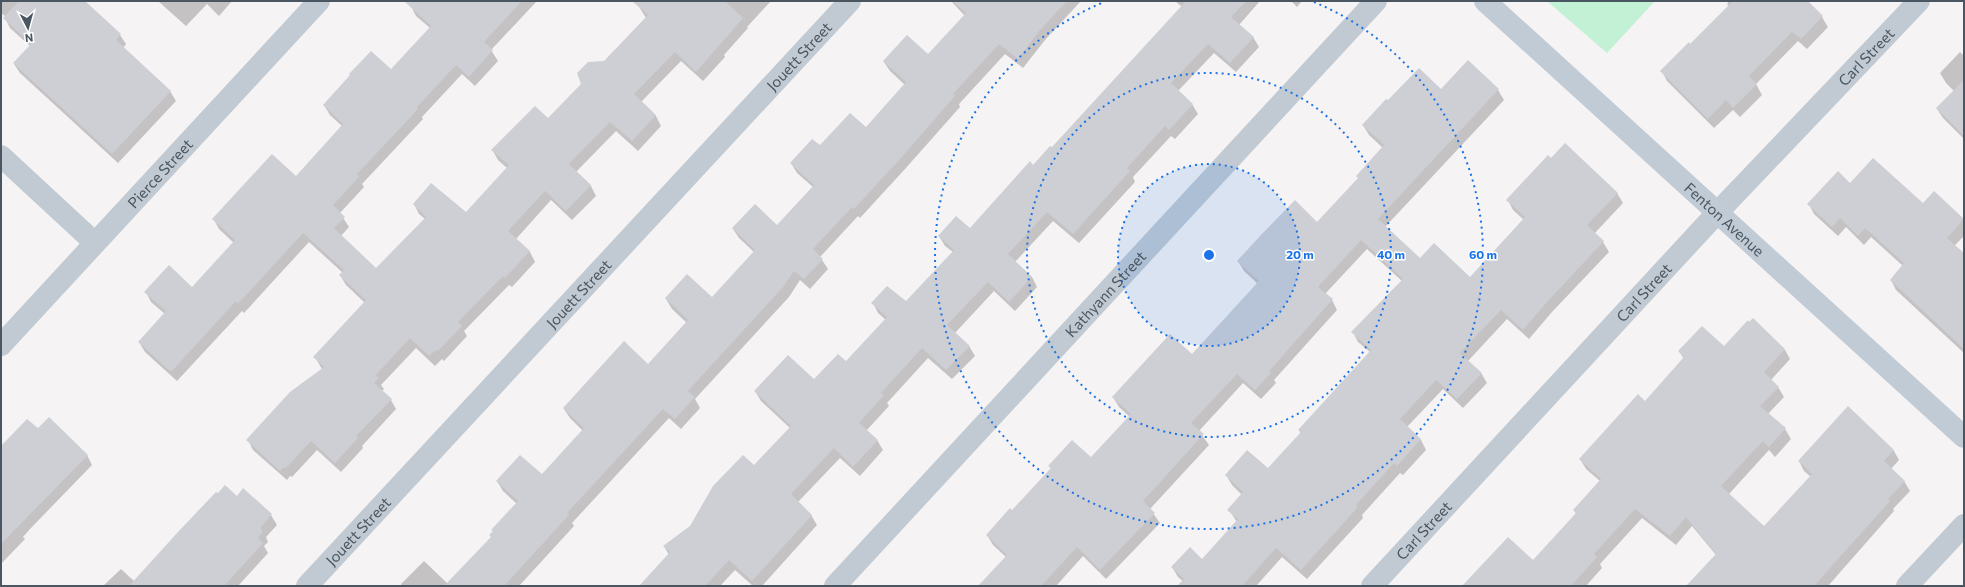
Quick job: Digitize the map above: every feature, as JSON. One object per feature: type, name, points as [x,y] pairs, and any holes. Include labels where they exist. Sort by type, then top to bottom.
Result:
[{"type":"street","name":"Pierce Street","points":[[1,346],[320,1]]},
{"type":"street","name":"Jouett Street","points":[[307,586],[850,1]]},
{"type":"street","name":"Kathyann Street","points":[[835,586],[1376,1]]},
{"type":"street","name":"Fenton Avenue","points":[[1485,1],[1964,437]]},
{"type":"street","name":"Carl Street","points":[[1372,586],[1717,213],[1920,1]]},
{"type":"street","points":[[1,156],[95,243]]},
{"type":"street","points":[[1907,586],[1964,525]]},
{"type":"green space","points":[[1547,1],[1655,1],[1607,53]]},
{"type":"building","points":[[19,1],[85,1],[121,34],[116,40],[171,91],[112,154],[13,63],[31,44],[3,18]]},
{"type":"building","points":[[404,1],[522,1],[484,42],[493,50],[469,77],[456,65],[417,107],[418,109],[357,174],[359,177],[333,205],[345,217],[334,228],[376,268],[426,217],[413,204],[431,183],[466,212],[509,165],[491,150],[535,106],[548,118],[581,84],[577,73],[588,62],[604,61],[648,15],[632,1],[725,1],[743,18],[696,72],[675,52],[634,94],[656,115],[632,141],[610,122],[569,164],[591,185],[566,211],[545,191],[508,231],[530,251],[505,278],[503,276],[458,322],[462,326],[438,351],[436,350],[429,356],[410,338],[376,375],[379,378],[374,383],[392,399],[356,436],[358,438],[335,463],[311,441],[286,468],[284,467],[280,471],[246,440],[290,392],[324,367],[313,357],[366,300],[339,275],[344,270],[303,233],[238,304],[236,301],[171,372],[138,342],[166,311],[144,292],[169,265],[192,287],[235,240],[212,219],[272,154],[296,176],[343,124],[323,105],[350,75],[349,74],[371,51],[391,69],[431,26]]},
{"type":"building","points":[[952,1],[1067,1],[1040,30],[1018,59],[999,44],[953,94],[955,96],[900,159],[854,209],[852,207],[813,249],[823,259],[804,279],[794,271],[783,287],[688,391],[695,397],[675,419],[663,409],[567,513],[569,515],[504,586],[444,586],[491,537],[489,535],[493,531],[491,530],[518,501],[496,481],[520,455],[542,474],[584,428],[563,408],[624,341],[648,364],[688,320],[665,298],[687,274],[712,297],[755,250],[732,228],[755,204],[777,225],[814,185],[790,163],[812,139],[820,145],[850,113],[866,127],[906,82],[883,61],[907,35],[928,54],[966,13]]},
{"type":"building","points":[[1186,1],[1246,1],[1231,17],[1254,37],[1230,63],[1208,44],[1171,83],[1193,104],[1169,130],[1165,126],[1127,168],[1130,171],[1073,234],[1047,212],[1008,254],[1032,277],[1009,302],[988,282],[947,325],[970,346],[946,370],[922,348],[881,393],[884,395],[859,423],[878,440],[853,467],[834,448],[791,494],[812,515],[752,581],[729,560],[705,586],[639,586],[670,552],[663,546],[690,526],[713,486],[743,455],[754,465],[791,426],[754,391],[788,355],[814,379],[838,354],[846,361],[887,317],[871,303],[887,286],[906,301],[954,250],[938,236],[956,216],[970,228],[1030,161],[1033,165],[1050,146],[1052,147]]},
{"type":"building","points":[[1733,1],[1808,1],[1823,16],[1801,39],[1792,32],[1749,76],[1757,84],[1733,108],[1726,100],[1708,119],[1660,71],[1689,42],[1690,44]]},
{"type":"building","points":[[1468,60],[1499,89],[1378,219],[1420,258],[1434,243],[1470,277],[1525,217],[1506,200],[1548,155],[1551,158],[1565,143],[1618,193],[1587,225],[1604,241],[1523,330],[1501,310],[1460,353],[1482,373],[1457,399],[1436,380],[1400,419],[1421,439],[1397,466],[1394,463],[1356,505],[1358,507],[1301,570],[1276,548],[1242,586],[1177,586],[1184,579],[1171,567],[1190,547],[1202,559],[1238,519],[1227,510],[1243,492],[1225,475],[1247,450],[1268,468],[1301,432],[1298,430],[1371,350],[1351,332],[1403,279],[1361,240],[1318,287],[1333,299],[1269,371],[1271,373],[1255,390],[1237,374],[1191,423],[1204,434],[1143,501],[1155,513],[1100,570],[1077,547],[1041,586],[978,586],[1007,555],[986,535],[1010,508],[1012,510],[1051,468],[1048,466],[1072,440],[1091,457],[1131,414],[1112,397],[1170,334],[1192,354],[1259,281],[1237,261],[1261,235],[1295,200],[1317,222],[1358,178],[1356,176],[1384,145],[1362,125],[1386,99],[1388,100],[1419,68],[1441,89]]},
{"type":"building","points":[[1964,80],[1964,136],[1936,108]]},
{"type":"building","points":[[1873,158],[1923,203],[1934,191],[1964,219],[1947,238],[1964,253],[1964,349],[1890,280],[1904,263],[1865,228],[1858,236],[1840,218],[1832,227],[1807,204],[1838,171],[1850,183]]},
{"type":"building","points":[[1753,318],[1785,349],[1764,372],[1779,387],[1760,406],[1786,428],[1769,447],[1763,441],[1721,486],[1764,526],[1812,474],[1798,461],[1848,406],[1894,450],[1884,461],[1905,481],[1888,499],[1890,501],[1814,586],[1686,586],[1716,554],[1686,517],[1670,536],[1635,509],[1594,554],[1597,557],[1571,586],[1462,586],[1508,537],[1533,560],[1576,513],[1573,510],[1601,479],[1579,459],[1638,394],[1645,401],[1684,357],[1678,351],[1702,326],[1724,346],[1748,320],[1749,322]]},
{"type":"building","points":[[49,417],[88,455],[1,544],[1,446],[27,419],[38,428]]},
{"type":"building","points":[[225,485],[237,496],[243,488],[272,514],[260,528],[263,531],[258,538],[263,543],[224,586],[129,586],[216,492],[218,493]]}]
